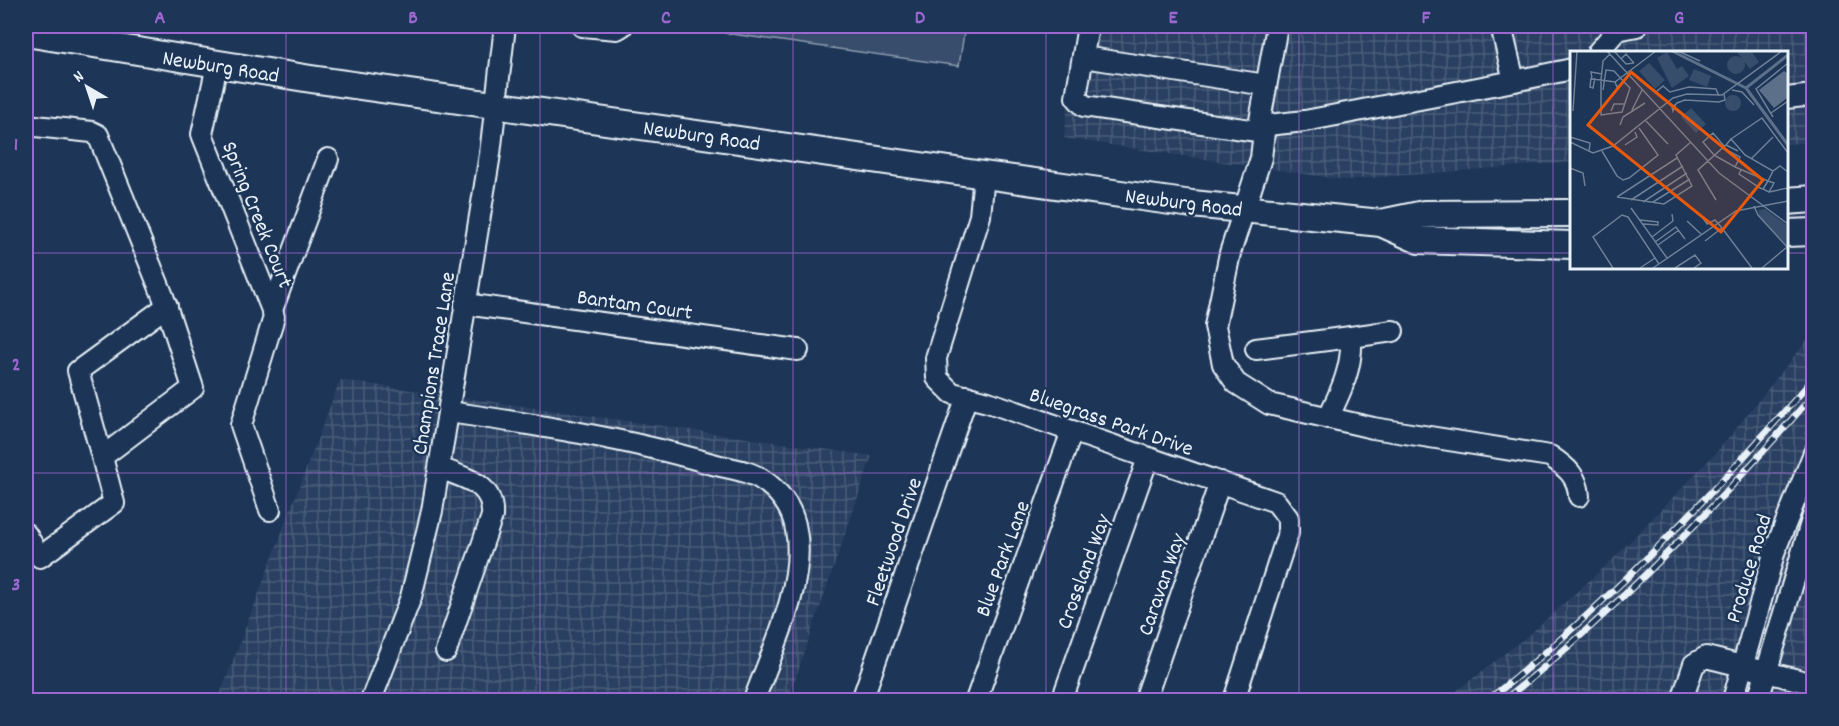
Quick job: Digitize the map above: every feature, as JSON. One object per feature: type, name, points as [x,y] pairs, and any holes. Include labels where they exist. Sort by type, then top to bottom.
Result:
[{"type":"main road","name":"Newburg Road","points":[[26,33],[217,65],[495,106],[984,175],[1246,209],[1381,223],[1424,214],[1570,213]]},
{"type":"main road","points":[[1788,201],[1814,199]]},
{"type":"main road","name":"Newburg Road","points":[[1381,223],[1419,240],[1570,246]]},
{"type":"main road","points":[[1788,233],[1814,232]]},
{"type":"street","name":"Champions Trace Lane","points":[[371,700],[417,577],[440,468],[490,154],[506,26]]},
{"type":"street","points":[[582,26],[617,29],[622,26]]},
{"type":"street","points":[[1089,26],[1076,97],[1084,105],[1262,129],[1570,69]]},
{"type":"street","points":[[1276,26],[1266,86],[1261,159],[1230,253],[1215,326],[1222,364],[1236,383],[1269,404],[1373,428],[1550,456],[1566,467],[1578,482],[1579,496]]},
{"type":"street","points":[[1501,26],[1514,81]]},
{"type":"street","points":[[1599,51],[1617,30],[1637,26]]},
{"type":"street","points":[[1083,57],[1266,86]]},
{"type":"street","name":"Spring Creek Court","points":[[217,65],[202,134],[272,310]]},
{"type":"street","points":[[1788,98],[1814,95]]},
{"type":"street","points":[[26,125],[92,132],[98,135],[167,306],[193,388],[102,456]]},
{"type":"street","points":[[270,510],[241,425],[274,317],[272,310],[328,159]]},
{"type":"street","name":"Bluegrass Park Drive","points":[[984,175],[980,216],[934,370],[937,378],[952,393],[967,396],[1221,482],[1276,502],[1284,510],[1289,527],[1234,700]]},
{"type":"street","name":"Bantam Court","points":[[465,304],[798,350]]},
{"type":"street","points":[[26,534],[40,557],[114,503],[78,371],[167,306]]},
{"type":"street","points":[[1256,349],[1393,331]]},
{"type":"street","points":[[1328,418],[1346,379],[1352,357],[1351,337]]},
{"type":"street","name":"Fleetwood Drive","points":[[862,700],[967,396]]},
{"type":"street","points":[[449,412],[567,429],[676,453],[761,478],[788,505],[796,529],[799,564],[779,634],[754,700]]},
{"type":"street","name":"Blue Park Lane","points":[[976,700],[1072,431]]},
{"type":"street","name":"Produce Road","points":[[1733,700],[1775,550],[1814,453]]},
{"type":"street","name":"Crossland Way","points":[[1062,700],[1148,458]]},
{"type":"street","points":[[440,468],[479,485],[488,492],[493,502],[492,516],[446,651]]},
{"type":"street","name":"Caravan Way","points":[[1145,700],[1221,482]]},
{"type":"street","name":"Produce Road","points":[[1758,700],[1814,513]]},
{"type":"street","points":[[1682,700],[1694,664],[1706,657],[1814,684]]},
{"type":"shaded area","points":[[726,26],[965,26],[959,66],[725,33]]},
{"type":"shaded area","points":[[1077,26],[1813,26],[1813,142],[1788,144],[1788,51],[1570,51],[1570,162],[1345,180],[1064,138]]},
{"type":"shaded area","points":[[1813,333],[1813,700],[1445,700],[1530,634],[1612,560],[1716,453]]},
{"type":"shaded area","points":[[340,380],[872,456],[788,700],[218,700]]},
{"type":"railway","points":[[1488,700],[1575,626],[1658,547],[1814,378]]},
{"type":"railway","points":[[1504,700],[1546,666],[1627,593],[1741,476],[1814,394]]}]
